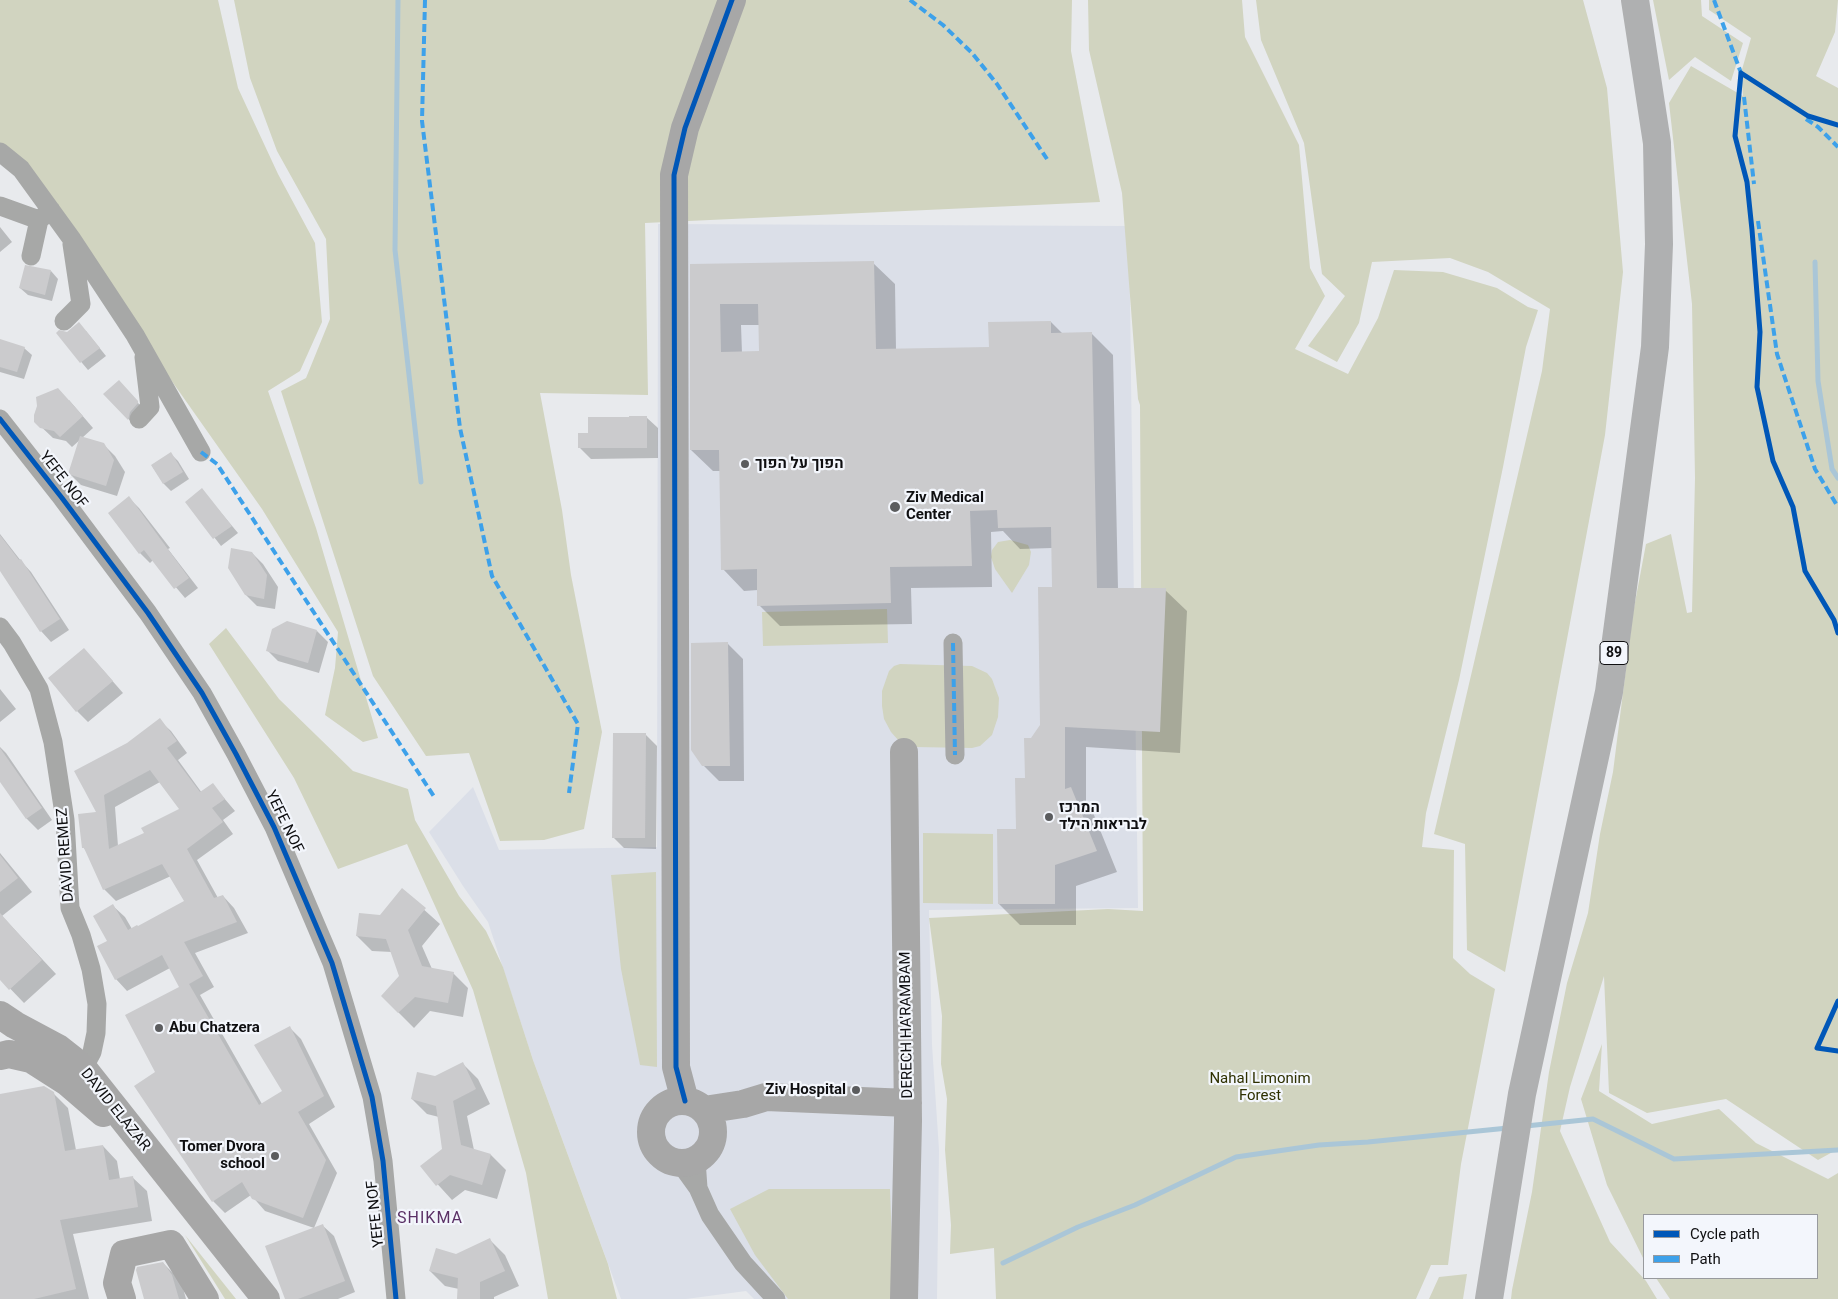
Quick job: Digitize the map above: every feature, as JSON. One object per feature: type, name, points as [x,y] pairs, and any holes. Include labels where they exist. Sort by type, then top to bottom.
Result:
[{"type":"highway","name":"89","points":[[1489,1299],[1522,1094],[1609,692],[1655,347],[1659,244],[1657,143],[1635,0]]},
{"type":"street","points":[[732,0],[684,128],[674,175],[676,1066],[692,1112],[709,1148],[688,1161],[669,1160],[660,1154],[653,1140],[652,1124],[657,1114],[692,1112],[743,1104],[766,1098],[908,1112]]},
{"type":"street","points":[[0,152],[21,169],[45,215],[71,238],[143,348],[201,452]]},
{"type":"street","points":[[0,206],[45,215]]},
{"type":"street","points":[[31,256],[45,215]]},
{"type":"street","points":[[64,321],[81,304],[71,238]]},
{"type":"street","points":[[139,419],[150,407],[143,348]]},
{"type":"street","name":"YEFE NOF","points":[[0,419],[62,498],[136,598],[202,693],[236,754],[285,851],[332,963],[372,1097],[383,1161],[396,1299]]},
{"type":"street","name":"DAVID REMEZ","points":[[0,626],[39,689],[53,742],[65,820],[70,908],[81,935],[91,969],[97,1004],[96,1033],[92,1052],[75,1075]]},
{"type":"street","points":[[953,643],[955,755]]},
{"type":"street","name":"DERECH HA'RAMBAM","points":[[904,752],[908,1112],[904,1292]]},
{"type":"street","points":[[0,1016],[6,1037],[0,1054]]},
{"type":"street","name":"DAVID ELAZAR","points":[[0,1016],[58,1048],[75,1075]]},
{"type":"street","name":"DAVID ELAZAR","points":[[0,1054],[31,1059],[98,1084],[152,1157],[266,1299]]},
{"type":"street","points":[[688,1161],[710,1214],[743,1263],[776,1299]]},
{"type":"street","points":[[122,1299],[117,1283],[124,1254],[171,1244],[205,1299]]},
{"type":"shaded area","name":"Ziv Medical Center","points":[[658,224],[1129,226],[1138,908],[929,910],[932,1045],[939,1150],[937,1299],[754,1299],[746,1291],[686,1299],[621,1299],[533,1060],[488,922],[429,832],[473,787],[499,850],[657,847]]},
{"type":"green space","points":[[0,0],[218,0],[238,88],[278,174],[315,243],[322,322],[300,371],[268,391],[316,528],[378,738],[363,742],[325,715],[335,668],[338,632],[262,509],[164,370],[0,155]]},
{"type":"green space","points":[[234,0],[1072,0],[1071,51],[1100,202],[645,223],[648,395],[540,393],[562,510],[571,575],[602,732],[584,829],[544,840],[500,841],[469,753],[426,756],[373,676],[281,391],[306,378],[330,319],[326,239],[277,151],[250,78]]},
{"type":"green space","name":"Nahal Limonim Forest","points":[[1088,0],[1242,0],[1245,37],[1299,145],[1310,268],[1325,296],[1295,349],[1348,374],[1378,318],[1394,270],[1443,272],[1497,288],[1528,307],[1538,310],[1526,347],[1459,680],[1426,813],[1422,847],[1454,850],[1453,958],[1470,974],[1495,989],[1461,1164],[1448,1265],[1431,1265],[1416,1299],[996,1299],[994,1248],[950,1254],[951,1225],[945,1150],[947,1099],[941,1064],[942,1016],[929,918],[1108,909],[1143,911],[1140,405],[1122,193],[1089,50]]},
{"type":"green space","points":[[1256,0],[1583,0],[1607,88],[1623,272],[1605,435],[1505,972],[1467,950],[1465,844],[1434,834],[1542,371],[1550,309],[1488,272],[1450,258],[1372,262],[1359,323],[1337,362],[1308,346],[1345,296],[1322,274],[1304,143],[1261,40]]},
{"type":"green space","points":[[1653,0],[1701,0],[1702,16],[1743,43],[1731,81],[1695,57],[1669,80]]},
{"type":"green space","points":[[1709,0],[1838,0],[1835,32],[1816,76],[1838,88],[1838,1149],[1818,1160],[1726,1099],[1647,1113],[1609,1093],[1604,976],[1570,1087],[1560,1131],[1610,1242],[1646,1281],[1657,1299],[1511,1299],[1532,1192],[1549,1072],[1567,983],[1588,913],[1600,834],[1613,772],[1633,613],[1646,544],[1671,534],[1687,613],[1692,612],[1695,478],[1692,304],[1669,103],[1691,66],[1743,96],[1741,73],[1751,38],[1709,10]]},
{"type":"green space","points":[[1010,540],[1028,545],[1031,552],[1029,565],[1012,593],[995,569],[991,557],[992,550],[998,542]]},
{"type":"green space","points":[[887,609],[888,643],[763,646],[762,612]]},
{"type":"green space","points":[[226,628],[279,699],[353,771],[408,789],[415,820],[459,896],[486,931],[503,967],[533,1060],[608,1264],[617,1299],[548,1299],[526,1173],[473,990],[407,844],[338,869],[294,778],[209,644]]},
{"type":"green space","points":[[900,664],[972,666],[987,673],[992,679],[999,698],[998,717],[992,735],[980,746],[972,748],[914,747],[899,741],[891,732],[884,719],[882,691],[889,671],[894,666]]},
{"type":"green space","points":[[923,833],[993,834],[993,904],[923,903]]},
{"type":"green space","points":[[656,872],[657,1067],[640,1065],[621,969],[611,875]]},
{"type":"green space","points":[[1602,1044],[1599,1091],[1652,1124],[1719,1109],[1756,1143],[1828,1179],[1838,1173],[1838,1299],[1670,1299],[1657,1279],[1818,1279],[1818,1214],[1643,1214],[1643,1258],[1607,1185],[1581,1099]]},
{"type":"green space","points":[[769,1189],[890,1189],[894,1299],[788,1299],[755,1255],[730,1209]]},
{"type":"green space","points":[[185,1235],[236,1299],[225,1299]]},
{"type":"green space","points":[[1467,1274],[1463,1299],[1429,1299],[1439,1277]]},
{"type":"building","points":[[874,261],[876,349],[989,347],[988,322],[1051,321],[1051,333],[1092,332],[1097,588],[1166,588],[1160,732],[1065,727],[1065,789],[1071,787],[1097,851],[1055,865],[1055,904],[998,904],[997,829],[1016,829],[1015,778],[1025,778],[1024,738],[1031,738],[1040,725],[1038,587],[1052,587],[1051,527],[998,528],[997,510],[970,511],[972,566],[890,567],[891,603],[757,606],[757,569],[721,570],[719,450],[690,450],[690,264]],"holes":[[[720,304],[758,304],[759,351],[721,352]]]},
{"type":"building","points":[[25,265],[51,270],[45,295],[19,288]]},
{"type":"building","points":[[79,322],[100,348],[80,363],[56,333],[59,330],[67,332]]},
{"type":"building","points":[[0,339],[25,347],[17,372],[0,367]]},
{"type":"building","points":[[119,380],[138,401],[130,412],[128,420],[103,394]]},
{"type":"building","points":[[58,388],[83,416],[60,437],[54,431],[40,428],[34,422],[37,406],[36,397]]},
{"type":"building","points":[[647,416],[647,448],[578,448],[578,433],[588,433],[588,417]]},
{"type":"building","points":[[80,436],[104,443],[114,460],[106,486],[68,474]]},
{"type":"building","points":[[171,452],[183,472],[163,484],[151,465]]},
{"type":"building","points":[[202,488],[232,526],[213,539],[185,502]]},
{"type":"building","points":[[129,496],[189,578],[174,589],[144,550],[139,554],[108,513]]},
{"type":"building","points":[[0,535],[19,560],[21,559],[60,619],[40,632],[0,571]]},
{"type":"building","points":[[231,548],[252,552],[267,575],[264,599],[245,595],[228,568]]},
{"type":"building","points":[[287,621],[317,630],[308,663],[266,651],[272,629]]},
{"type":"building","points":[[728,642],[730,766],[702,766],[691,750],[691,643]]},
{"type":"building","points":[[84,648],[113,681],[76,712],[48,678]]},
{"type":"building","points":[[160,718],[177,741],[167,748],[200,792],[213,783],[225,799],[212,808],[223,822],[187,849],[214,898],[223,895],[237,922],[184,942],[203,976],[189,984],[259,1105],[282,1091],[254,1045],[290,1026],[324,1096],[298,1112],[326,1160],[303,1218],[252,1199],[242,1182],[212,1202],[134,1086],[155,1072],[125,1015],[179,987],[162,955],[115,980],[97,946],[107,941],[93,916],[113,904],[128,930],[184,901],[162,864],[103,890],[84,848],[82,848],[78,814],[96,812],[74,771],[127,743]],"holes":[[[150,770],[179,809],[141,828],[144,833],[109,849],[104,795]]]},
{"type":"building","points":[[613,733],[646,733],[645,838],[612,838]]},
{"type":"building","points":[[0,748],[42,808],[26,819],[0,782]]},
{"type":"building","points":[[0,855],[18,878],[0,892]]},
{"type":"building","points":[[402,888],[426,908],[408,930],[422,966],[454,972],[448,1003],[415,997],[398,1013],[381,996],[399,976],[386,939],[356,936],[359,913],[380,915]]},
{"type":"building","points":[[0,913],[42,960],[9,990],[0,980]]},
{"type":"building","points":[[463,1062],[476,1089],[453,1101],[461,1145],[491,1154],[482,1185],[450,1175],[436,1186],[420,1166],[442,1149],[436,1106],[411,1099],[417,1072],[435,1076]]},
{"type":"building","points":[[44,1086],[54,1092],[65,1151],[103,1145],[109,1180],[133,1176],[138,1207],[60,1220],[76,1289],[34,1299],[0,1299],[0,1094]]},
{"type":"building","points":[[323,1224],[345,1281],[298,1299],[285,1299],[265,1246]]},
{"type":"building","points":[[490,1238],[505,1271],[480,1282],[480,1299],[457,1299],[458,1278],[429,1271],[436,1248],[456,1254]]},
{"type":"building","points":[[163,1262],[172,1275],[179,1299],[144,1299],[136,1270],[137,1267]]},
{"type":"waterway","points":[[398,0],[395,250],[421,482]]},
{"type":"waterway","points":[[1815,262],[1818,381],[1832,469],[1838,478]]},
{"type":"waterway","points":[[1526,1126],[1593,1119],[1674,1159],[1838,1150]]},
{"type":"waterway","points":[[1003,1263],[1078,1227],[1135,1205],[1236,1157],[1319,1145],[1508,1128]]},
{"type":"marked path","points":[[425,0],[422,121],[460,428],[492,576],[578,724],[569,793]]},
{"type":"marked path","points":[[910,0],[943,25],[972,53],[997,84],[1047,159]]},
{"type":"marked path","points":[[1714,0],[1741,73],[1745,76]]},
{"type":"marked path","points":[[1744,97],[1754,184]]},
{"type":"marked path","points":[[1806,119],[1818,127],[1838,147]]},
{"type":"marked path","points":[[1758,221],[1777,354],[1815,469],[1838,507]]},
{"type":"marked path","points":[[201,452],[217,464],[435,798]]},
{"type":"marked path","points":[[953,643],[955,755]]},
{"type":"cycle path","points":[[685,1101],[676,1067],[674,175],[685,128],[732,0]]},
{"type":"cycle path","points":[[1838,125],[1808,116],[1741,73],[1735,136],[1747,182],[1752,230],[1760,332],[1757,387],[1773,461],[1793,507],[1805,571],[1834,620],[1838,633]]},
{"type":"cycle path","points":[[0,419],[148,613],[202,693],[274,827],[332,963],[372,1097],[383,1161],[396,1299]]},
{"type":"cycle path","points":[[1838,1001],[1817,1048],[1838,1051]]},
{"type":"place","name":"הפוך על הפוך","points":[[745,464]]},
{"type":"place","name":"Ziv Medical Center","points":[[895,507]]},
{"type":"place","name":"המרכז לבריאות הילד","points":[[1049,817]]},
{"type":"place","name":"Abu Chatzera","points":[[159,1028]]},
{"type":"place","name":"Ziv Hospital","points":[[856,1090]]},
{"type":"place","name":"Tomer Dvora school","points":[[275,1156]]},
{"type":"district","name":"SHIKMA","points":[[430,1219]]}]
